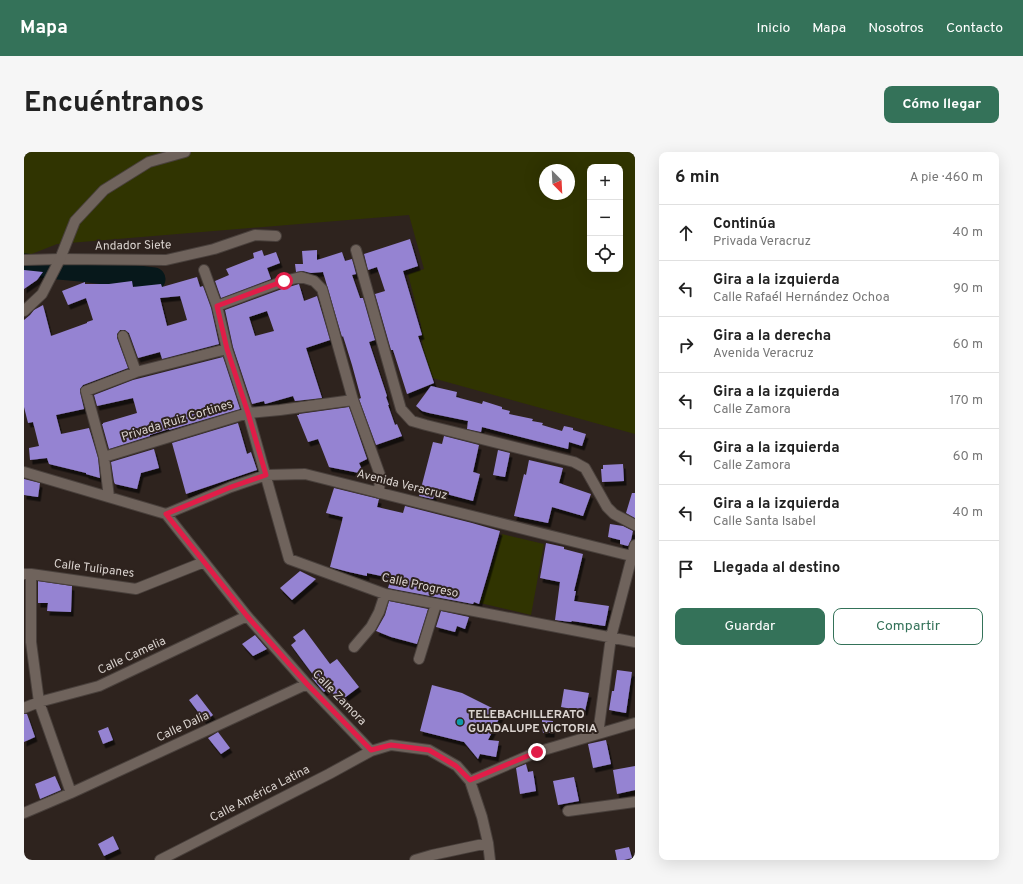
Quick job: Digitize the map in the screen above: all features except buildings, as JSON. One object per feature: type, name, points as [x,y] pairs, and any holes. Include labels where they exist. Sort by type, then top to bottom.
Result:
[{"type":"street","points":[[24,311],[42,294],[58,263],[75,221],[104,190],[149,162],[184,152]]},
{"type":"street","name":"Andador Siete","points":[[24,260],[58,263],[166,260],[214,249],[255,235],[276,236]]},
{"type":"street","points":[[356,250],[401,409],[412,420],[426,425],[574,462],[585,468],[610,511],[635,525]]},
{"type":"street","points":[[204,270],[217,306],[227,349],[266,475]]},
{"type":"street","points":[[217,306],[284,281],[301,277],[314,281],[322,289],[353,400],[380,475],[379,493]]},
{"type":"street","points":[[123,336],[136,372]]},
{"type":"street","points":[[109,497],[104,457],[86,390],[136,372],[227,349]]},
{"type":"street","name":"Privada Ruiz Cortines","points":[[104,457],[248,413],[353,400]]},
{"type":"street","points":[[24,472],[166,514]]},
{"type":"street","name":"Avenida Veracruz","points":[[166,514],[231,487],[266,475],[305,474],[634,557]]},
{"type":"street","name":"Calle Progreso","points":[[266,475],[289,559],[385,594],[635,642]]},
{"type":"street","name":"Calle Zamora","points":[[166,514],[247,616],[307,684],[371,750]]},
{"type":"street","points":[[598,734],[612,637],[634,557],[635,545]]},
{"type":"street","name":"Calle Tulipanes","points":[[28,574],[136,588],[204,562]]},
{"type":"street","points":[[28,574],[31,642],[40,702],[71,793]]},
{"type":"street","points":[[354,647],[371,627],[379,612],[385,594]]},
{"type":"street","points":[[419,659],[436,604]]},
{"type":"street","name":"Calle Camelia","points":[[24,708],[40,702],[99,686],[247,616]]},
{"type":"street","name":"Calle Dalia","points":[[24,813],[71,793],[307,684]]},
{"type":"street","points":[[470,780],[537,752],[635,723]]},
{"type":"street","points":[[371,750],[391,745],[429,750],[456,766],[470,780],[482,817],[490,860]]},
{"type":"street","name":"Calle América Latina","points":[[160,860],[329,774],[371,750]]},
{"type":"street","points":[[568,811],[635,802]]},
{"type":"street","points":[[415,860],[488,843]]},
{"type":"green space","points":[[24,152],[635,152],[635,434],[425,376],[421,325],[408,274],[424,269],[409,215],[57,244],[24,257]]},
{"type":"green space","points":[[502,534],[544,544],[531,615],[480,603]]},
{"type":"waterway","points":[[24,265],[154,279]]},
{"type":"place","name":"TELEBACHILLERATO GUADALUPE VICTORIA","points":[[460,722]]},
{"type":"route","points":[[284,281],[217,306],[227,349],[266,475],[231,487],[166,514],[247,616],[307,684],[371,750],[391,745],[429,750],[456,766],[470,780],[537,752]]}]
